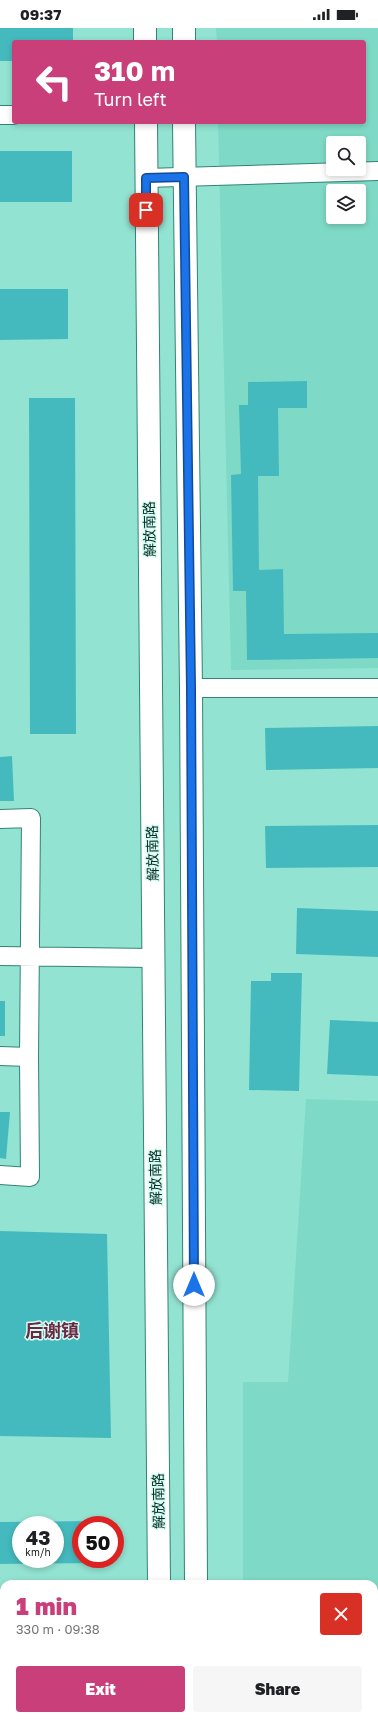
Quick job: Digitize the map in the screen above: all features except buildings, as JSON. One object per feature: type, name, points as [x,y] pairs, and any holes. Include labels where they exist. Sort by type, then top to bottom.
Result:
[{"type":"main road","points":[[145,28],[145,40]]},
{"type":"main road","points":[[184,28],[184,40]]},
{"type":"main road","name":"解放南路","points":[[146,124],[159,1580]]},
{"type":"main road","points":[[184,124],[191,688],[196,1580]]},
{"type":"street","points":[[0,115],[12,115]]},
{"type":"street","points":[[146,178],[378,171]]},
{"type":"street","points":[[191,688],[378,688]]},
{"type":"street","points":[[0,819],[31,818],[29,1057],[30,1177],[0,1175]]},
{"type":"street","points":[[0,956],[153,958]]},
{"type":"street","points":[[0,1056],[29,1057]]},
{"type":"shaded area","points":[[216,28],[378,28],[378,668],[231,670],[218,124],[366,124],[366,40],[217,40]]},
{"type":"shaded area","points":[[306,1099],[378,1101],[378,1580],[243,1580],[243,1382],[288,1382]]},
{"type":"district","name":"后谢镇","points":[[52,1330]]},
{"type":"route","points":[[146,210],[146,178],[184,177],[191,688],[194,1285]]}]
